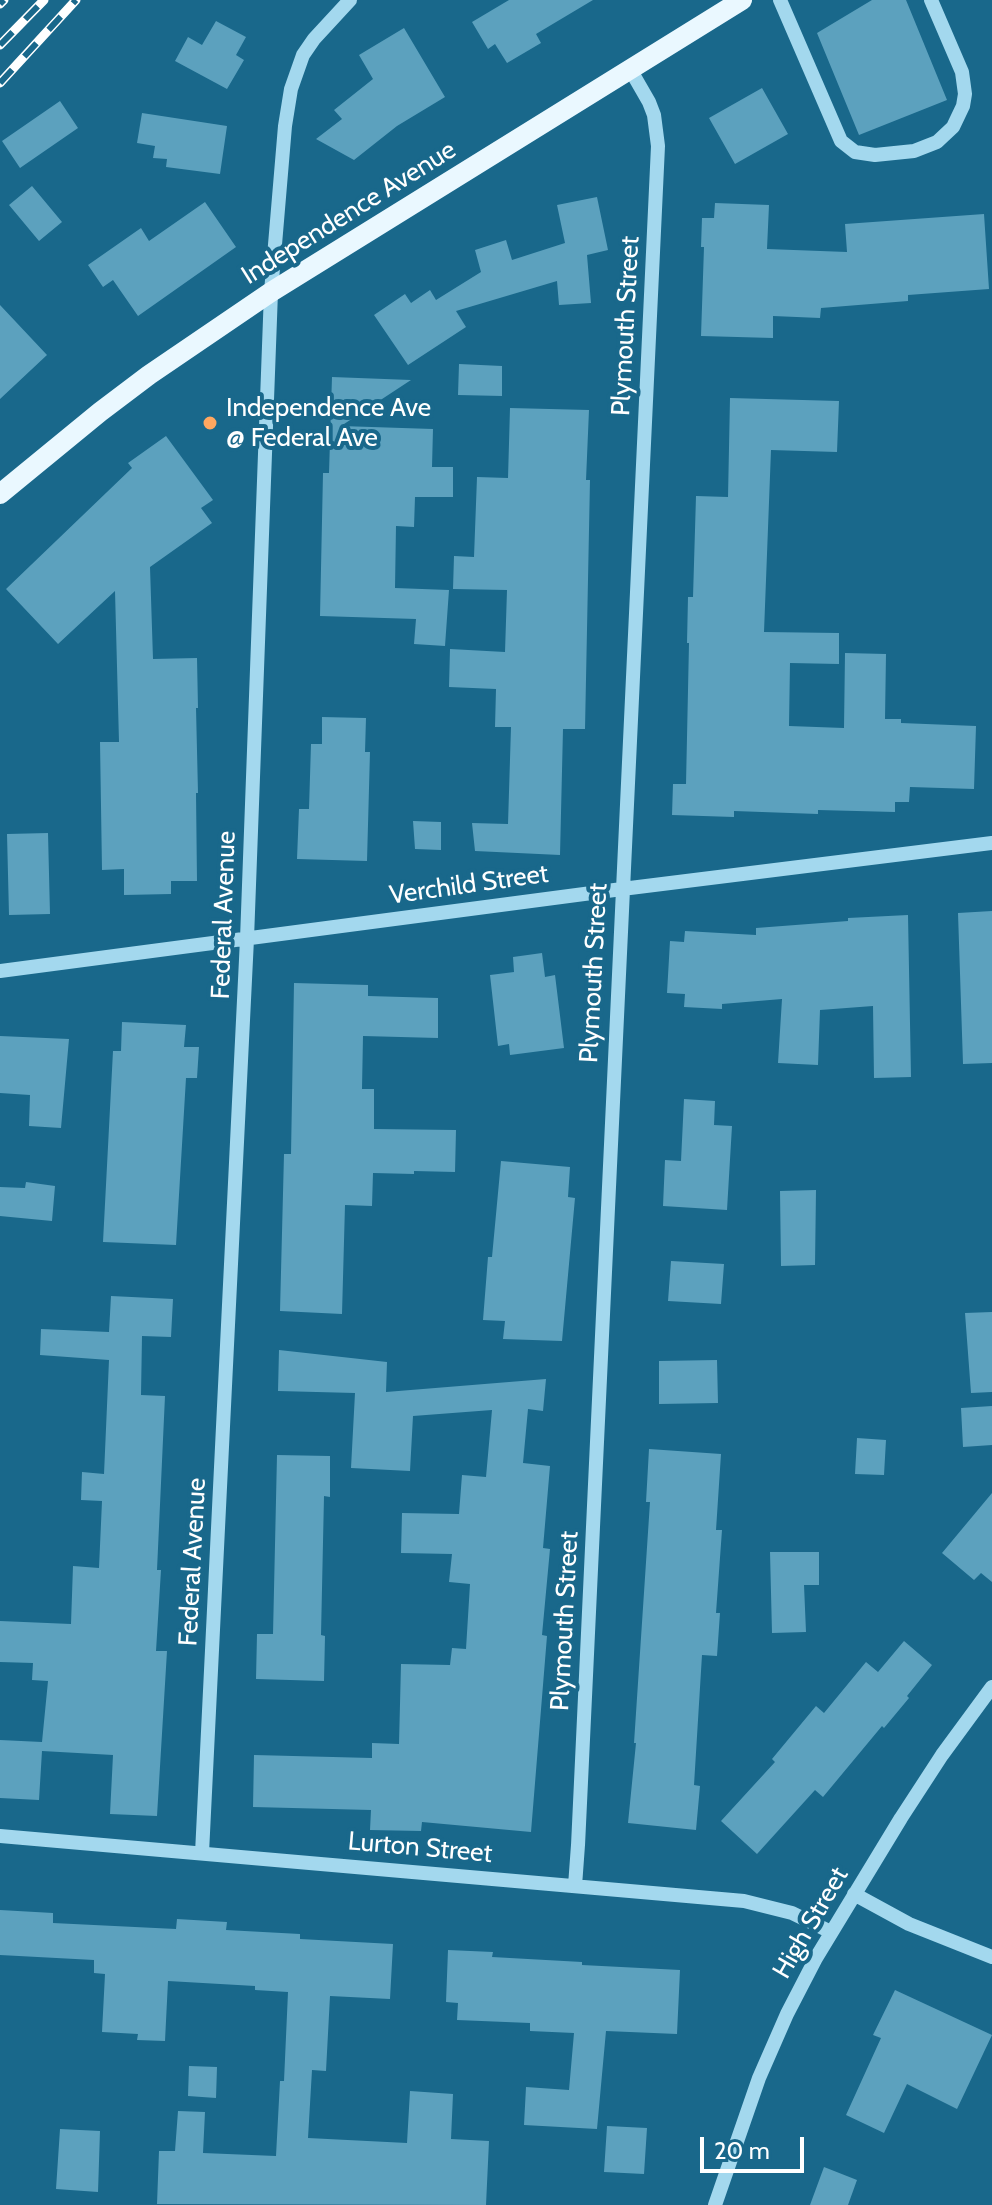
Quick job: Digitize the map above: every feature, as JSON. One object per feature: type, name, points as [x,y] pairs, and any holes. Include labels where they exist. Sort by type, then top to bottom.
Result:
[{"type":"main road","name":"Independence Avenue","points":[[0,494],[149,375],[271,292],[742,0]]},
{"type":"street","name":"Federal Avenue","points":[[202,1853],[247,939],[271,292],[291,89],[303,55],[350,0]]},
{"type":"street","points":[[780,0],[841,141],[855,152],[875,155],[914,151],[937,142],[953,127],[963,106],[962,72],[931,0]]},
{"type":"street","name":"Plymouth Street","points":[[575,1886],[658,146],[649,102],[630,69]]},
{"type":"street","name":"Verchild Street","points":[[0,971],[992,843]]},
{"type":"street","name":"High Street","points":[[715,2205],[764,2066],[787,2014],[831,1932],[921,1787],[992,1687]]},
{"type":"street","name":"Lurton Street","points":[[0,1836],[744,1901],[792,1913],[831,1932]]},
{"type":"street","points":[[854,1894],[909,1924],[992,1957]]},
{"type":"building","points":[[509,0],[593,0],[536,34],[541,43],[507,63],[495,44],[488,49],[472,22]]},
{"type":"building","points":[[872,0],[906,0],[947,100],[859,135],[817,33]]},
{"type":"building","points":[[216,21],[246,37],[236,55],[244,60],[227,89],[175,61],[188,37],[202,45]]},
{"type":"building","points":[[404,28],[445,97],[397,126],[354,160],[316,139],[342,119],[334,110],[373,79],[359,55]]},
{"type":"building","points":[[762,88],[788,134],[735,164],[709,118]]},
{"type":"building","points":[[60,101],[78,128],[20,168],[2,141]]},
{"type":"building","points":[[142,113],[227,126],[220,174],[166,167],[167,159],[153,158],[155,146],[137,143]]},
{"type":"building","points":[[32,186],[62,222],[39,241],[9,205]]},
{"type":"building","points":[[597,197],[608,250],[587,255],[591,303],[559,305],[557,281],[456,311],[466,327],[408,365],[374,315],[405,294],[411,303],[430,290],[436,300],[481,272],[475,250],[506,240],[512,260],[565,243],[557,205]]},
{"type":"building","points":[[205,202],[236,247],[138,316],[113,280],[103,287],[88,265],[141,228],[149,241]]},
{"type":"building","points":[[715,203],[769,205],[767,249],[847,252],[845,224],[984,214],[989,289],[908,295],[908,301],[821,308],[820,318],[773,316],[773,338],[701,336],[702,218],[714,218]]},
{"type":"building","points":[[0,305],[47,355],[0,399]]},
{"type":"building","points":[[459,364],[502,366],[502,396],[458,395]]},
{"type":"building","points":[[332,377],[411,380],[341,426],[433,429],[432,467],[453,467],[453,497],[415,497],[414,527],[396,526],[395,588],[449,590],[445,646],[414,644],[416,619],[320,616],[323,473],[329,473]]},
{"type":"building","points":[[730,398],[839,401],[837,452],[771,450],[764,632],[839,633],[839,664],[790,663],[789,726],[844,728],[845,653],[886,654],[885,719],[901,719],[901,723],[976,726],[974,789],[910,787],[909,802],[895,802],[895,812],[818,810],[818,814],[734,811],[734,817],[672,815],[673,784],[686,784],[688,597],[693,597],[696,496],[728,497]]},
{"type":"building","points":[[510,408],[589,410],[585,729],[563,729],[560,855],[475,851],[472,823],[508,824],[511,727],[495,727],[496,689],[449,687],[450,649],[505,652],[507,590],[453,589],[454,556],[474,557],[477,477],[508,478]]},
{"type":"building","points":[[166,436],[213,500],[201,508],[212,523],[150,567],[153,659],[197,658],[197,881],[171,881],[171,894],[124,895],[124,869],[102,870],[100,742],[119,742],[115,591],[58,644],[6,589],[132,468],[128,463]]},
{"type":"building","points":[[322,717],[366,718],[365,752],[370,752],[367,861],[297,859],[299,809],[309,809],[311,744],[322,744]]},
{"type":"building","points":[[413,821],[441,822],[441,850],[415,849]]},
{"type":"building","points":[[48,833],[50,914],[9,915],[7,834]]},
{"type":"building","points":[[992,911],[992,1063],[963,1064],[958,913]]},
{"type":"building","points":[[908,915],[911,1077],[874,1078],[873,1006],[820,1010],[818,1065],[778,1063],[782,999],[722,1004],[722,1009],[684,1007],[685,994],[667,993],[670,941],[684,942],[685,931],[756,935],[756,928]]},
{"type":"building","points":[[542,953],[545,977],[555,975],[564,1048],[510,1055],[509,1044],[498,1046],[490,975],[514,972],[513,957]]},
{"type":"building","points":[[294,983],[368,985],[368,996],[438,998],[438,1038],[363,1036],[362,1089],[374,1089],[374,1129],[456,1130],[455,1172],[373,1173],[372,1206],[345,1205],[342,1314],[280,1311],[284,1154],[291,1154]]},
{"type":"building","points":[[122,1022],[186,1025],[184,1047],[199,1047],[197,1078],[186,1078],[176,1245],[103,1242],[113,1051],[121,1051]]},
{"type":"building","points":[[0,1036],[69,1039],[61,1128],[29,1126],[30,1095],[0,1093]]},
{"type":"building","points":[[684,1099],[715,1101],[714,1125],[732,1126],[727,1210],[663,1206],[665,1160],[681,1161]]},
{"type":"building","points":[[501,1161],[570,1167],[568,1197],[575,1198],[562,1341],[503,1339],[505,1321],[483,1320]]},
{"type":"building","points":[[26,1182],[55,1186],[52,1221],[0,1216],[0,1187],[25,1188]]},
{"type":"building","points":[[816,1190],[815,1265],[781,1266],[780,1191]]},
{"type":"building","points":[[671,1261],[724,1264],[721,1304],[668,1301]]},
{"type":"building","points":[[111,1296],[173,1299],[171,1337],[142,1336],[141,1395],[165,1396],[156,1651],[167,1651],[157,1816],[110,1814],[113,1755],[42,1751],[39,1800],[0,1798],[0,1740],[42,1742],[48,1681],[32,1680],[33,1663],[0,1662],[0,1621],[71,1624],[73,1566],[99,1568],[102,1501],[81,1500],[82,1472],[104,1474],[109,1360],[40,1355],[41,1329],[109,1332]]},
{"type":"building","points":[[992,1312],[992,1392],[971,1393],[965,1313]]},
{"type":"building","points":[[279,1350],[387,1362],[386,1392],[546,1379],[543,1411],[528,1409],[523,1463],[550,1466],[543,1548],[550,1549],[542,1635],[547,1636],[531,1832],[422,1822],[421,1831],[370,1830],[371,1810],[253,1807],[254,1755],[372,1758],[372,1743],[399,1744],[401,1664],[450,1665],[452,1648],[466,1649],[470,1584],[449,1582],[452,1554],[401,1553],[402,1513],[459,1514],[462,1475],[486,1477],[492,1410],[413,1416],[410,1471],[351,1468],[355,1393],[278,1391]]},
{"type":"building","points":[[717,1360],[718,1403],[659,1404],[659,1361]]},
{"type":"building","points":[[992,1406],[992,1445],[963,1447],[961,1408]]},
{"type":"building","points":[[857,1438],[886,1440],[884,1475],[855,1474]]},
{"type":"building","points":[[649,1449],[721,1454],[716,1530],[722,1530],[716,1613],[720,1613],[717,1656],[702,1655],[694,1785],[700,1786],[696,1830],[628,1823],[636,1743],[650,1502],[646,1502]]},
{"type":"building","points":[[277,1455],[330,1456],[330,1497],[324,1496],[321,1635],[325,1636],[324,1681],[256,1679],[257,1634],[273,1634]]},
{"type":"building","points":[[992,1493],[992,1582],[981,1573],[974,1580],[942,1553]]},
{"type":"building","points":[[770,1552],[819,1552],[819,1585],[804,1585],[806,1632],[772,1633]]},
{"type":"building","points":[[904,1641],[932,1665],[907,1696],[909,1698],[823,1797],[815,1790],[757,1854],[721,1821],[775,1762],[772,1759],[816,1706],[824,1713],[866,1662],[878,1672]]},
{"type":"building","points":[[0,1910],[53,1913],[53,1923],[176,1929],[177,1919],[227,1922],[226,1930],[300,1934],[300,1939],[393,1944],[390,1999],[330,1996],[326,2071],[312,2070],[308,2138],[407,2143],[410,2091],[453,2094],[451,2139],[489,2141],[486,2205],[157,2204],[159,2151],[175,2151],[178,2111],[205,2112],[203,2153],[276,2156],[280,2081],[284,2081],[288,1992],[255,1990],[255,1986],[168,1981],[165,2041],[137,2040],[138,2034],[102,2032],[105,1974],[94,1973],[94,1960],[0,1955]]},
{"type":"building","points":[[448,1950],[493,1952],[492,1957],[582,1962],[582,1965],[680,1970],[677,2034],[606,2031],[597,2129],[524,2125],[526,2087],[569,2090],[574,2033],[530,2031],[530,2023],[457,2020],[458,2003],[446,2002]]},
{"type":"building","points":[[895,1990],[992,2035],[957,2109],[907,2084],[884,2133],[846,2115],[881,2038],[873,2035]]},
{"type":"building","points":[[189,2066],[217,2067],[216,2098],[188,2096]]},
{"type":"building","points":[[607,2126],[647,2128],[644,2174],[604,2172]]},
{"type":"building","points":[[60,2129],[100,2131],[98,2192],[56,2189]]},
{"type":"building","points":[[824,2167],[857,2180],[848,2205],[810,2205]]},
{"type":"railway","points":[[0,4],[4,0]]},
{"type":"railway","points":[[0,45],[44,0]]},
{"type":"railway","points":[[0,83],[76,0]]},
{"type":"place","name":"Independence Ave @ Federal Ave","points":[[210,423]]}]
